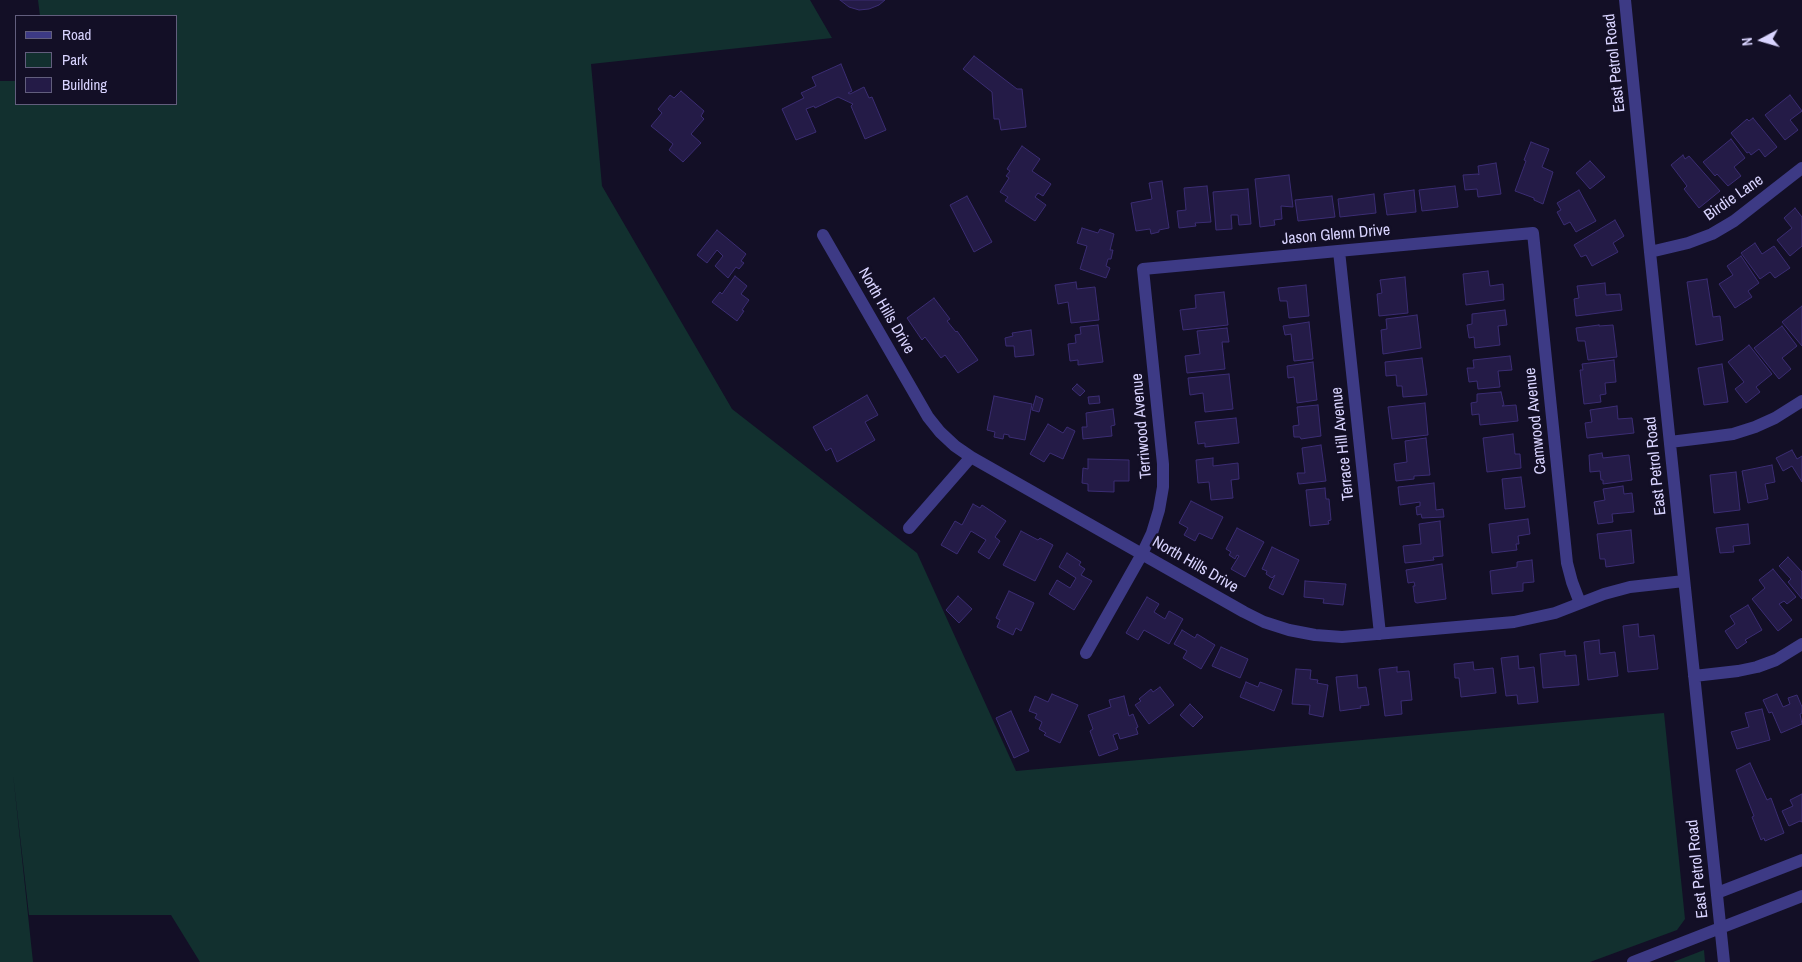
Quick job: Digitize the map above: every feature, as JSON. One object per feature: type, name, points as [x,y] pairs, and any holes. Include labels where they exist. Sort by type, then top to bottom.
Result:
[{"type":"street","name":"East Petrol Road","points":[[1625,0],[1724,962]]},
{"type":"street","name":"Birdie Lane","points":[[1650,252],[1688,244],[1712,234],[1734,221],[1802,168]]},
{"type":"street","name":"Jason Glenn Drive","points":[[1143,269],[1532,233]]},
{"type":"street","name":"Camwood Avenue","points":[[1532,233],[1567,563],[1580,603]]},
{"type":"street","name":"North Hills Drive","points":[[823,235],[928,417],[955,446],[971,457],[1264,622],[1315,636],[1342,637],[1529,620],[1630,587],[1684,581]]},
{"type":"street","name":"Terrace Hill Avenue","points":[[1340,251],[1380,634]]},
{"type":"street","name":"Terriwood Avenue","points":[[1086,653],[1152,533],[1163,487],[1163,464],[1143,269]]},
{"type":"street","points":[[1670,442],[1733,434],[1775,418],[1802,401]]},
{"type":"street","points":[[909,528],[971,457]]},
{"type":"street","points":[[1694,676],[1757,667],[1776,660],[1802,644]]},
{"type":"street","points":[[1717,893],[1802,860]]},
{"type":"street","points":[[1633,962],[1802,896]]},
{"type":"green space","points":[[38,0],[810,0],[832,38],[591,64],[602,186],[732,409],[917,553],[1016,771],[1664,713],[1685,919],[1677,930],[1590,962],[200,962],[171,915],[29,915],[13,774],[33,962],[0,962],[0,81],[15,81],[15,105],[178,105],[178,15],[40,15]]},
{"type":"green space","points":[[1704,950],[1705,962],[1673,962]]},
{"type":"building","points":[[840,0],[885,0],[869,9],[859,10],[849,7]]},
{"type":"building","points":[[974,56],[1017,89],[1022,89],[1026,127],[1001,130],[999,119],[994,119],[992,92],[963,69]]},
{"type":"building","points":[[841,64],[852,91],[848,93],[850,94],[864,87],[869,98],[872,97],[886,130],[865,139],[851,106],[853,104],[838,97],[815,108],[814,106],[806,109],[816,132],[796,140],[782,109],[804,98],[801,93],[816,86],[812,77]]},
{"type":"building","points":[[681,91],[704,111],[701,116],[704,119],[691,134],[701,143],[683,162],[669,150],[673,144],[651,126],[662,113],[658,109],[670,95],[674,98]]},
{"type":"building","points":[[1790,95],[1802,111],[1790,120],[1798,130],[1785,140],[1765,115]]},
{"type":"building","points":[[1753,118],[1777,147],[1765,157],[1759,149],[1751,155],[1749,152],[1747,153],[1731,133],[1747,119],[1749,121]]},
{"type":"building","points":[[1731,139],[1745,158],[1734,167],[1741,176],[1728,186],[1717,174],[1715,176],[1703,162]]},
{"type":"building","points":[[1531,142],[1549,149],[1542,167],[1553,172],[1543,204],[1534,200],[1534,198],[1515,191]]},
{"type":"building","points":[[1022,146],[1040,159],[1032,171],[1051,184],[1043,196],[1038,193],[1035,197],[1046,205],[1035,221],[1005,201],[1008,197],[1000,192],[1009,178],[1006,176],[1010,171],[1007,169]]},
{"type":"building","points":[[1683,155],[1685,159],[1689,156],[1720,191],[1699,208],[1684,189],[1687,186],[1671,165]]},
{"type":"building","points":[[1590,161],[1605,177],[1590,189],[1576,173]]},
{"type":"building","points":[[1496,163],[1501,194],[1478,197],[1477,189],[1465,190],[1463,175],[1479,175],[1478,166]]},
{"type":"building","points":[[1289,175],[1293,207],[1281,206],[1282,219],[1274,220],[1275,225],[1260,227],[1255,179]]},
{"type":"building","points":[[1162,181],[1169,228],[1151,234],[1150,229],[1136,231],[1131,203],[1152,199],[1149,183]]},
{"type":"building","points":[[1207,186],[1211,222],[1195,223],[1196,226],[1179,228],[1177,211],[1186,210],[1184,188]]},
{"type":"building","points":[[1455,186],[1458,207],[1422,211],[1419,190]]},
{"type":"building","points":[[1248,189],[1251,224],[1239,225],[1238,215],[1231,215],[1232,229],[1216,230],[1213,192]]},
{"type":"building","points":[[1414,190],[1416,212],[1387,215],[1384,194]]},
{"type":"building","points":[[1579,190],[1596,221],[1576,232],[1570,222],[1564,225],[1557,212],[1561,210],[1557,203]]},
{"type":"building","points":[[1374,194],[1376,213],[1340,217],[1338,199]]},
{"type":"building","points":[[967,196],[992,242],[974,252],[950,205]]},
{"type":"building","points":[[1332,196],[1335,217],[1298,221],[1295,200]]},
{"type":"building","points":[[1795,208],[1802,217],[1802,246],[1790,256],[1777,240],[1792,228],[1784,218]]},
{"type":"building","points":[[1615,220],[1624,236],[1613,243],[1618,252],[1592,266],[1586,255],[1581,257],[1574,245]]},
{"type":"building","points":[[1082,228],[1098,233],[1100,229],[1114,234],[1110,250],[1113,250],[1111,259],[1108,259],[1106,266],[1110,268],[1106,278],[1080,269],[1087,246],[1077,243]]},
{"type":"building","points":[[717,230],[746,254],[741,261],[744,263],[739,269],[736,267],[728,278],[715,266],[723,256],[717,250],[707,263],[697,255]]},
{"type":"building","points":[[1755,243],[1762,254],[1774,246],[1790,268],[1775,278],[1770,272],[1760,279],[1741,253]]},
{"type":"building","points":[[1741,256],[1759,283],[1748,291],[1752,297],[1735,308],[1719,284],[1733,275],[1727,266]]},
{"type":"building","points":[[1488,271],[1490,286],[1503,284],[1504,300],[1466,305],[1463,274]]},
{"type":"building","points":[[735,276],[747,286],[741,294],[749,300],[737,321],[712,302],[720,292],[722,294]]},
{"type":"building","points":[[1405,277],[1408,313],[1379,316],[1377,294],[1382,293],[1380,280]]},
{"type":"building","points":[[1707,279],[1713,317],[1720,316],[1723,340],[1696,345],[1687,282]]},
{"type":"building","points":[[1076,282],[1077,289],[1095,287],[1099,320],[1071,323],[1068,302],[1058,304],[1055,285]]},
{"type":"building","points":[[1605,283],[1606,295],[1620,294],[1622,310],[1576,316],[1574,299],[1579,298],[1577,286]]},
{"type":"building","points":[[1306,285],[1309,316],[1289,318],[1287,301],[1280,301],[1278,288]]},
{"type":"building","points":[[1224,292],[1228,325],[1183,330],[1180,310],[1196,308],[1195,295]]},
{"type":"building","points":[[934,298],[950,319],[947,321],[957,331],[978,360],[958,373],[945,355],[941,358],[925,337],[922,340],[907,318]]},
{"type":"building","points":[[1802,306],[1802,346],[1782,322]]},
{"type":"building","points":[[1505,310],[1507,325],[1498,326],[1500,345],[1475,348],[1474,337],[1469,338],[1467,325],[1472,324],[1472,314]]},
{"type":"building","points":[[1417,315],[1421,348],[1383,354],[1381,330],[1387,329],[1386,319]]},
{"type":"building","points":[[1309,322],[1313,359],[1294,361],[1291,334],[1285,335],[1283,326]]},
{"type":"building","points":[[1098,325],[1103,362],[1078,365],[1078,360],[1070,361],[1068,344],[1076,343],[1075,335],[1081,334],[1080,327]]},
{"type":"building","points":[[1613,325],[1617,357],[1588,360],[1585,341],[1578,341],[1576,328]]},
{"type":"building","points":[[1782,326],[1797,346],[1782,358],[1791,369],[1779,379],[1754,348]]},
{"type":"building","points":[[1227,328],[1229,342],[1222,342],[1225,369],[1187,373],[1185,356],[1200,354],[1197,331]]},
{"type":"building","points":[[1031,330],[1034,355],[1015,357],[1014,346],[1006,346],[1005,338],[1013,336],[1012,333]]},
{"type":"building","points":[[1749,345],[1772,374],[1756,387],[1760,392],[1746,403],[1735,389],[1744,382],[1728,362]]},
{"type":"building","points":[[1510,356],[1512,370],[1498,371],[1500,387],[1478,389],[1477,381],[1469,382],[1467,368],[1474,368],[1473,360]]},
{"type":"building","points":[[1422,358],[1427,395],[1403,397],[1402,386],[1397,386],[1396,375],[1386,376],[1385,362]]},
{"type":"building","points":[[1614,360],[1616,382],[1605,383],[1606,394],[1600,395],[1601,402],[1584,404],[1580,370],[1583,370],[1582,364]]},
{"type":"building","points":[[1313,362],[1317,400],[1297,403],[1294,377],[1288,378],[1287,366]]},
{"type":"building","points":[[1722,364],[1728,402],[1704,405],[1698,368]]},
{"type":"building","points":[[1229,374],[1233,409],[1205,412],[1203,393],[1190,395],[1188,378]]},
{"type":"building","points":[[1077,384],[1085,391],[1080,396],[1072,389]]},
{"type":"building","points":[[1501,392],[1504,405],[1502,406],[1516,405],[1518,421],[1480,425],[1479,414],[1472,415],[1471,403],[1477,402],[1477,394]]},
{"type":"building","points":[[867,395],[878,415],[865,422],[875,440],[837,462],[831,448],[826,451],[813,427]]},
{"type":"building","points":[[994,396],[1032,404],[1025,440],[1009,437],[1009,435],[1004,434],[1003,439],[994,437],[995,432],[987,430]]},
{"type":"building","points":[[1036,396],[1043,399],[1039,412],[1032,410]]},
{"type":"building","points":[[1099,396],[1100,403],[1089,404],[1088,397]]},
{"type":"building","points":[[1425,403],[1428,435],[1392,439],[1388,407]]},
{"type":"building","points":[[1318,405],[1321,436],[1301,439],[1300,437],[1294,437],[1293,426],[1299,425],[1297,407]]},
{"type":"building","points":[[1617,406],[1618,419],[1632,418],[1634,433],[1587,438],[1585,423],[1592,422],[1590,410]]},
{"type":"building","points":[[1113,409],[1115,425],[1111,426],[1112,436],[1083,439],[1082,427],[1087,427],[1086,413]]},
{"type":"building","points":[[1236,418],[1239,443],[1205,447],[1205,443],[1198,444],[1195,422]]},
{"type":"building","points":[[1048,424],[1063,433],[1067,427],[1075,431],[1063,459],[1050,453],[1044,462],[1030,454]]},
{"type":"building","points":[[1513,434],[1515,454],[1520,454],[1521,468],[1487,472],[1483,438]]},
{"type":"building","points":[[1426,438],[1430,475],[1414,476],[1414,479],[1396,481],[1394,464],[1407,462],[1405,441]]},
{"type":"building","points":[[1321,445],[1326,481],[1299,484],[1297,473],[1305,473],[1302,448]]},
{"type":"building","points":[[1792,450],[1797,459],[1802,456],[1802,482],[1792,466],[1783,471],[1776,458]]},
{"type":"building","points":[[1602,453],[1603,458],[1629,455],[1632,480],[1603,484],[1600,471],[1590,472],[1589,455]]},
{"type":"building","points":[[1213,458],[1213,466],[1238,463],[1239,479],[1231,480],[1233,498],[1211,500],[1209,482],[1198,483],[1196,460]]},
{"type":"building","points":[[1088,459],[1129,460],[1129,481],[1114,481],[1114,492],[1088,491],[1088,484],[1082,483],[1083,468],[1088,469]]},
{"type":"building","points":[[1772,465],[1775,482],[1765,484],[1768,499],[1748,503],[1742,471]]},
{"type":"building","points":[[1736,472],[1740,510],[1714,513],[1710,475]]},
{"type":"building","points":[[1521,477],[1525,507],[1505,509],[1502,479]]},
{"type":"building","points":[[1434,483],[1436,510],[1443,509],[1444,517],[1422,518],[1421,514],[1417,515],[1416,507],[1420,506],[1420,502],[1400,505],[1398,487]]},
{"type":"building","points":[[1623,486],[1624,494],[1632,493],[1634,512],[1612,514],[1613,522],[1598,524],[1594,502],[1605,500],[1603,489]]},
{"type":"building","points":[[1325,488],[1326,499],[1329,499],[1331,520],[1328,521],[1329,524],[1310,526],[1306,490]]},
{"type":"building","points":[[1191,501],[1223,517],[1212,539],[1199,533],[1195,541],[1184,535],[1188,528],[1179,523]]},
{"type":"building","points":[[973,504],[980,508],[982,505],[1006,521],[995,537],[1000,541],[989,559],[978,552],[986,540],[971,531],[957,554],[941,545],[955,521],[962,525]]},
{"type":"building","points":[[1528,519],[1530,534],[1518,536],[1519,544],[1516,544],[1517,550],[1492,553],[1489,524]]},
{"type":"building","points":[[1440,521],[1443,556],[1433,557],[1434,560],[1405,563],[1403,546],[1421,544],[1419,524]]},
{"type":"building","points":[[1748,524],[1750,544],[1733,546],[1734,552],[1720,553],[1716,528]]},
{"type":"building","points":[[1237,528],[1264,542],[1245,577],[1231,569],[1239,556],[1237,555],[1235,559],[1229,555],[1231,552],[1226,549]]},
{"type":"building","points":[[1631,530],[1634,563],[1606,567],[1605,559],[1600,559],[1597,534]]},
{"type":"building","points":[[1021,531],[1053,545],[1035,581],[1003,565]]},
{"type":"building","points":[[1272,547],[1299,560],[1283,595],[1269,588],[1275,575],[1272,578],[1266,574],[1267,571],[1262,569]]},
{"type":"building","points":[[1067,553],[1081,562],[1079,565],[1085,569],[1081,575],[1092,581],[1074,610],[1049,594],[1057,580],[1070,588],[1076,578],[1059,567]]},
{"type":"building","points":[[1788,557],[1802,572],[1802,599],[1788,582],[1791,579],[1779,566]]},
{"type":"building","points":[[1532,560],[1534,582],[1523,583],[1523,591],[1492,594],[1490,571],[1517,567],[1517,562]]},
{"type":"building","points":[[1442,564],[1446,599],[1415,602],[1414,582],[1408,583],[1406,570]]},
{"type":"building","points":[[1773,569],[1796,597],[1787,604],[1784,601],[1779,604],[1792,620],[1778,631],[1752,599],[1765,588],[1759,580]]},
{"type":"building","points":[[1305,581],[1346,584],[1343,605],[1323,603],[1324,599],[1304,597]]},
{"type":"building","points":[[1009,591],[1034,603],[1021,631],[1016,628],[1013,635],[997,627],[1000,620],[996,618]]},
{"type":"building","points":[[958,596],[972,609],[959,623],[946,610]]},
{"type":"building","points":[[1147,597],[1159,604],[1154,612],[1165,619],[1169,611],[1183,619],[1169,644],[1144,630],[1138,640],[1126,633]]},
{"type":"building","points":[[1748,605],[1762,630],[1745,640],[1747,642],[1737,649],[1725,631],[1735,624],[1730,616]]},
{"type":"building","points":[[1638,624],[1639,637],[1654,635],[1658,669],[1628,672],[1623,626]]},
{"type":"building","points":[[1182,630],[1195,638],[1197,634],[1215,645],[1201,669],[1183,658],[1187,651],[1174,644]]},
{"type":"building","points":[[1599,640],[1600,654],[1615,652],[1618,676],[1588,680],[1584,642]]},
{"type":"building","points":[[1221,647],[1248,659],[1240,678],[1212,666]]},
{"type":"building","points":[[1565,651],[1565,656],[1576,655],[1579,685],[1543,688],[1540,654]]},
{"type":"building","points":[[1518,656],[1519,669],[1534,667],[1538,702],[1518,704],[1517,695],[1506,696],[1501,658]]},
{"type":"building","points":[[1473,662],[1474,670],[1493,668],[1496,693],[1461,697],[1459,678],[1455,678],[1454,664]]},
{"type":"building","points":[[1397,667],[1397,672],[1409,671],[1412,700],[1401,701],[1402,714],[1385,716],[1379,669]]},
{"type":"building","points":[[1296,669],[1311,670],[1310,679],[1318,680],[1317,683],[1328,685],[1323,717],[1309,714],[1310,705],[1292,704]]},
{"type":"building","points":[[1357,675],[1358,688],[1366,687],[1369,705],[1340,711],[1336,677]]},
{"type":"building","points":[[1246,682],[1258,687],[1260,682],[1282,690],[1274,711],[1240,697]]},
{"type":"building","points":[[1160,687],[1174,705],[1149,724],[1135,705],[1151,689],[1153,692]]},
{"type":"building","points":[[1052,694],[1078,705],[1060,743],[1044,735],[1046,733],[1039,729],[1042,722],[1035,718],[1037,714],[1029,711],[1035,696],[1048,702]]},
{"type":"building","points":[[1777,694],[1783,707],[1790,704],[1788,698],[1797,695],[1802,707],[1802,713],[1800,714],[1802,724],[1781,733],[1772,712],[1769,713],[1763,700]]},
{"type":"building","points":[[1124,696],[1129,716],[1133,714],[1138,727],[1136,728],[1138,734],[1120,739],[1118,733],[1113,735],[1118,749],[1099,756],[1090,731],[1093,729],[1088,715],[1111,707],[1109,700]]},
{"type":"building","points":[[1190,704],[1203,717],[1193,727],[1180,715]]},
{"type":"building","points":[[1762,709],[1770,740],[1737,749],[1731,732],[1749,727],[1745,713]]},
{"type":"building","points":[[1011,711],[1029,751],[1014,758],[996,718]]},
{"type":"building","points":[[1750,763],[1767,800],[1771,798],[1784,833],[1765,841],[1764,838],[1761,840],[1736,770]]},
{"type":"building","points":[[1802,794],[1802,822],[1800,821],[1789,826],[1782,811],[1793,806],[1790,800]]}]
